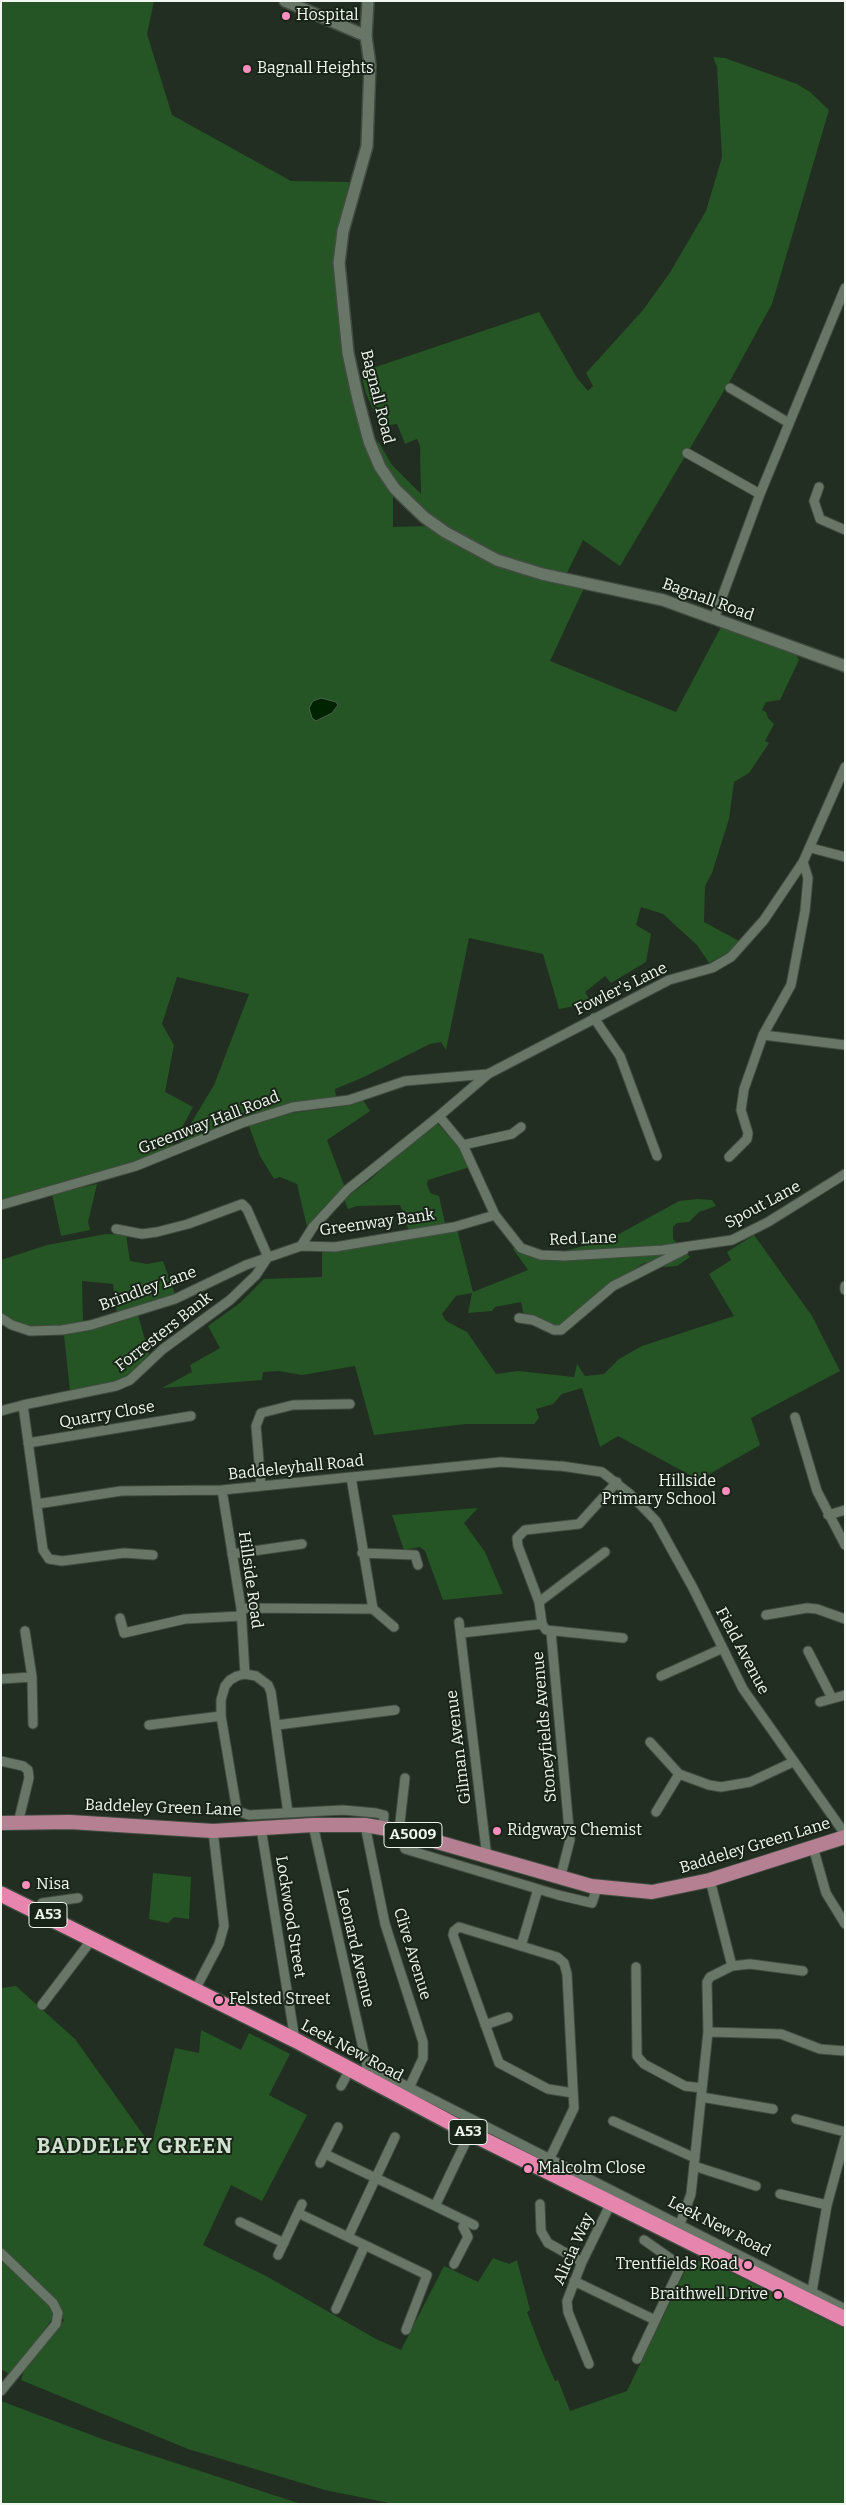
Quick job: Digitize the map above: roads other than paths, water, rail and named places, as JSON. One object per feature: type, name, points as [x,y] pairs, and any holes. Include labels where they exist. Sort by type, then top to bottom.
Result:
[{"type":"highway","name":"Leek New Road","points":[[1,1894],[38,1910],[350,2069],[365,2071],[470,2133],[581,2183],[611,2203],[677,2231],[811,2297],[845,2320]]},
{"type":"main road","name":"Baddeley Green Lane","points":[[1,1823],[70,1822],[213,1831],[255,1824],[365,1825],[399,1831],[487,1858],[597,1888],[652,1892],[710,1880],[813,1848],[845,1835]]},
{"type":"street","points":[[285,1],[366,36]]},
{"type":"street","name":"Bagnall Road","points":[[368,1],[366,36],[370,65],[366,146],[343,231],[339,263],[348,353],[369,441],[380,467],[396,489],[424,518],[463,544],[497,560],[542,574],[618,592],[647,595],[845,666]]},
{"type":"street","points":[[714,619],[760,494],[845,288]]},
{"type":"street","points":[[730,388],[789,423]]},
{"type":"street","points":[[687,453],[760,494]]},
{"type":"street","points":[[819,487],[814,501],[820,519],[845,530]]},
{"type":"street","name":"Fowler's Lane","points":[[488,1074],[669,980],[712,968],[731,956],[746,943],[764,920],[803,862],[811,848],[845,768]]},
{"type":"street","points":[[811,848],[845,857]]},
{"type":"street","points":[[729,1157],[747,1139],[748,1133],[741,1110],[744,1089],[763,1035],[792,984],[806,911],[808,878],[803,862]]},
{"type":"street","points":[[594,1018],[620,1056],[657,1156]]},
{"type":"street","points":[[763,1035],[845,1045]]},
{"type":"street","name":"Greenway Bank","points":[[488,1074],[347,1190],[313,1227],[302,1246],[335,1247],[454,1227],[495,1214]]},
{"type":"street","name":"Greenway Hall Road","points":[[1,1205],[136,1166],[242,1123],[293,1108],[349,1100],[405,1081],[488,1074]]},
{"type":"street","name":"Red Lane","points":[[439,1116],[463,1145],[495,1214],[521,1248],[541,1255],[565,1256],[689,1247]]},
{"type":"street","points":[[463,1145],[512,1134],[521,1127]]},
{"type":"street","name":"Spout Lane","points":[[689,1247],[732,1240],[744,1236],[845,1174]]},
{"type":"street","points":[[116,1229],[142,1234],[157,1232],[188,1224],[242,1204],[247,1209],[268,1257]]},
{"type":"street","name":"Brindley Lane","points":[[1,1318],[12,1325],[30,1330],[62,1330],[91,1325],[175,1299],[268,1257],[302,1246]]},
{"type":"street","points":[[520,1318],[533,1320],[554,1330],[561,1330],[613,1286],[689,1247]]},
{"type":"street","name":"Forresters Bank","points":[[1,1411],[23,1404],[116,1386],[130,1380],[163,1350],[230,1300],[256,1275],[268,1257]]},
{"type":"street","points":[[23,1404],[43,1550],[48,1559],[62,1561],[124,1553],[153,1554]]},
{"type":"street","points":[[261,1486],[256,1426],[261,1414],[270,1409],[293,1405],[350,1404]]},
{"type":"street","name":"Quarry Close","points":[[28,1443],[191,1416]]},
{"type":"street","points":[[795,1416],[817,1491],[845,1544]]},
{"type":"street","name":"Baddeleyhall Road","points":[[36,1504],[120,1491],[222,1490],[500,1462],[581,1467],[602,1472],[617,1482]]},
{"type":"street","points":[[350,1477],[373,1609],[394,1627]]},
{"type":"street","points":[[617,1482],[579,1524],[521,1531],[517,1538],[518,1546],[539,1602],[542,1624],[546,1630],[622,1638]]},
{"type":"street","name":"Field Avenue","points":[[617,1482],[650,1514],[669,1541],[721,1649],[743,1689],[845,1835]]},
{"type":"street","name":"Hillside Road","points":[[222,1490],[241,1612],[245,1674]]},
{"type":"street","points":[[828,1515],[845,1510]]},
{"type":"street","points":[[232,1554],[302,1544]]},
{"type":"street","points":[[362,1552],[415,1555],[418,1565]]},
{"type":"street","points":[[539,1602],[605,1552]]},
{"type":"street","points":[[772,1617],[807,1608],[817,1609],[845,1619]]},
{"type":"street","points":[[120,1618],[124,1633],[185,1619],[241,1612],[373,1609]]},
{"type":"street","name":"Gilman Avenue","points":[[459,1622],[487,1858]]},
{"type":"street","points":[[460,1633],[542,1624]]},
{"type":"street","points":[[24,1631],[32,1677],[33,1724]]},
{"type":"street","name":"Stoneyfields Avenue","points":[[552,1632],[570,1840],[560,1878]]},
{"type":"street","points":[[660,1676],[721,1649]]},
{"type":"street","points":[[808,1650],[832,1698]]},
{"type":"street","points":[[255,1824],[234,1806],[221,1716],[222,1692],[230,1680],[245,1674],[256,1676],[268,1685],[271,1692],[288,1813]]},
{"type":"street","points":[[1,1679],[32,1677]]},
{"type":"street","points":[[820,1702],[845,1694]]},
{"type":"street","points":[[277,1725],[395,1710]]},
{"type":"street","points":[[149,1725],[221,1716]]},
{"type":"street","points":[[650,1742],[662,1749],[679,1774],[709,1785],[733,1786],[768,1776],[793,1762]]},
{"type":"street","points":[[1,1761],[23,1766],[28,1770],[29,1778],[18,1823]]},
{"type":"street","points":[[656,1812],[679,1774]]},
{"type":"street","points":[[405,1778],[399,1831],[405,1849],[538,1889],[592,1903],[597,1888]]},
{"type":"street","name":"Baddeley Green Lane","points":[[255,1824],[288,1813],[343,1810],[376,1812],[384,1815],[383,1828]]},
{"type":"street","name":"Lockwood Street","points":[[255,1824],[295,2040]]},
{"type":"street","name":"Leonard Avenue","points":[[313,1825],[365,2071]]},
{"type":"street","name":"Clive Avenue","points":[[365,1825],[385,1924],[423,2042],[423,2058],[408,2088]]},
{"type":"street","points":[[195,1990],[219,1944],[224,1926],[213,1831]]},
{"type":"street","points":[[813,1848],[826,1892],[845,1924]]},
{"type":"street","points":[[710,1880],[732,1966]]},
{"type":"street","points":[[521,1946],[538,1889]]},
{"type":"street","points":[[38,1910],[42,1904],[78,1898]]},
{"type":"street","points":[[549,2160],[574,2108],[567,1974],[564,1963],[557,1957],[459,1927],[454,1931],[453,1935],[499,2063],[548,2089],[573,2093]]},
{"type":"street","points":[[43,2000],[93,1938]]},
{"type":"street","points":[[677,2231],[691,2194],[708,2032],[707,1982],[710,1976],[732,1966],[750,1964],[803,1971]]},
{"type":"street","points":[[636,1967],[638,2056],[644,2064],[701,2093],[773,2109]]},
{"type":"street","points":[[485,2025],[508,2017]]},
{"type":"street","points":[[708,2032],[781,2034],[820,2049],[845,2051]]},
{"type":"street","points":[[341,2086],[350,2069]]},
{"type":"street","name":"Leek New Road","points":[[365,2071],[408,2088],[549,2160],[581,2183],[677,2231]]},
{"type":"street","points":[[796,2119],[845,2132]]},
{"type":"street","points":[[613,2121],[674,2148],[694,2162],[756,2186]]},
{"type":"street","points":[[320,2163],[338,2127]]},
{"type":"street","points":[[435,2206],[470,2133]]},
{"type":"street","points":[[348,2237],[395,2137]]},
{"type":"street","points":[[845,2139],[827,2205],[811,2297],[845,2309]]},
{"type":"street","points":[[325,2154],[435,2206],[467,2224],[468,2237],[454,2264]]},
{"type":"street","points":[[780,2194],[827,2205]]},
{"type":"street","points":[[539,2202],[541,2231],[548,2242],[582,2262]]},
{"type":"street","name":"Alicia Way","points":[[589,2364],[568,2312],[567,2301],[582,2262],[611,2203]]},
{"type":"street","points":[[278,2255],[302,2204]]},
{"type":"street","points":[[298,2213],[427,2275],[406,2330]]},
{"type":"street","points":[[240,2222],[284,2243]]},
{"type":"street","points":[[637,2359],[681,2266],[644,2240]]},
{"type":"street","points":[[336,2309],[365,2245]]},
{"type":"street","points":[[1,2253],[53,2303],[58,2313],[56,2324],[1,2391]]},
{"type":"street","points":[[574,2281],[655,2320]]},
{"type":"place","name":"Hospital","points":[[286,16]]},
{"type":"place","name":"Bagnall Heights","points":[[247,69]]},
{"type":"place","name":"Hillside Primary School","points":[[726,1491]]},
{"type":"place","name":"Ridgways Chemist","points":[[497,1831]]},
{"type":"place","name":"Nisa","points":[[26,1885]]},
{"type":"place","name":"Felsted Street","points":[[219,2000]]},
{"type":"place","name":"Malcolm Close","points":[[528,2169]]},
{"type":"place","name":"Trentfields Road","points":[[748,2265]]},
{"type":"place","name":"Braithwell Drive","points":[[778,2295]]},
{"type":"district","name":"BADDELEY GREEN","points":[[135,2147]]}]
